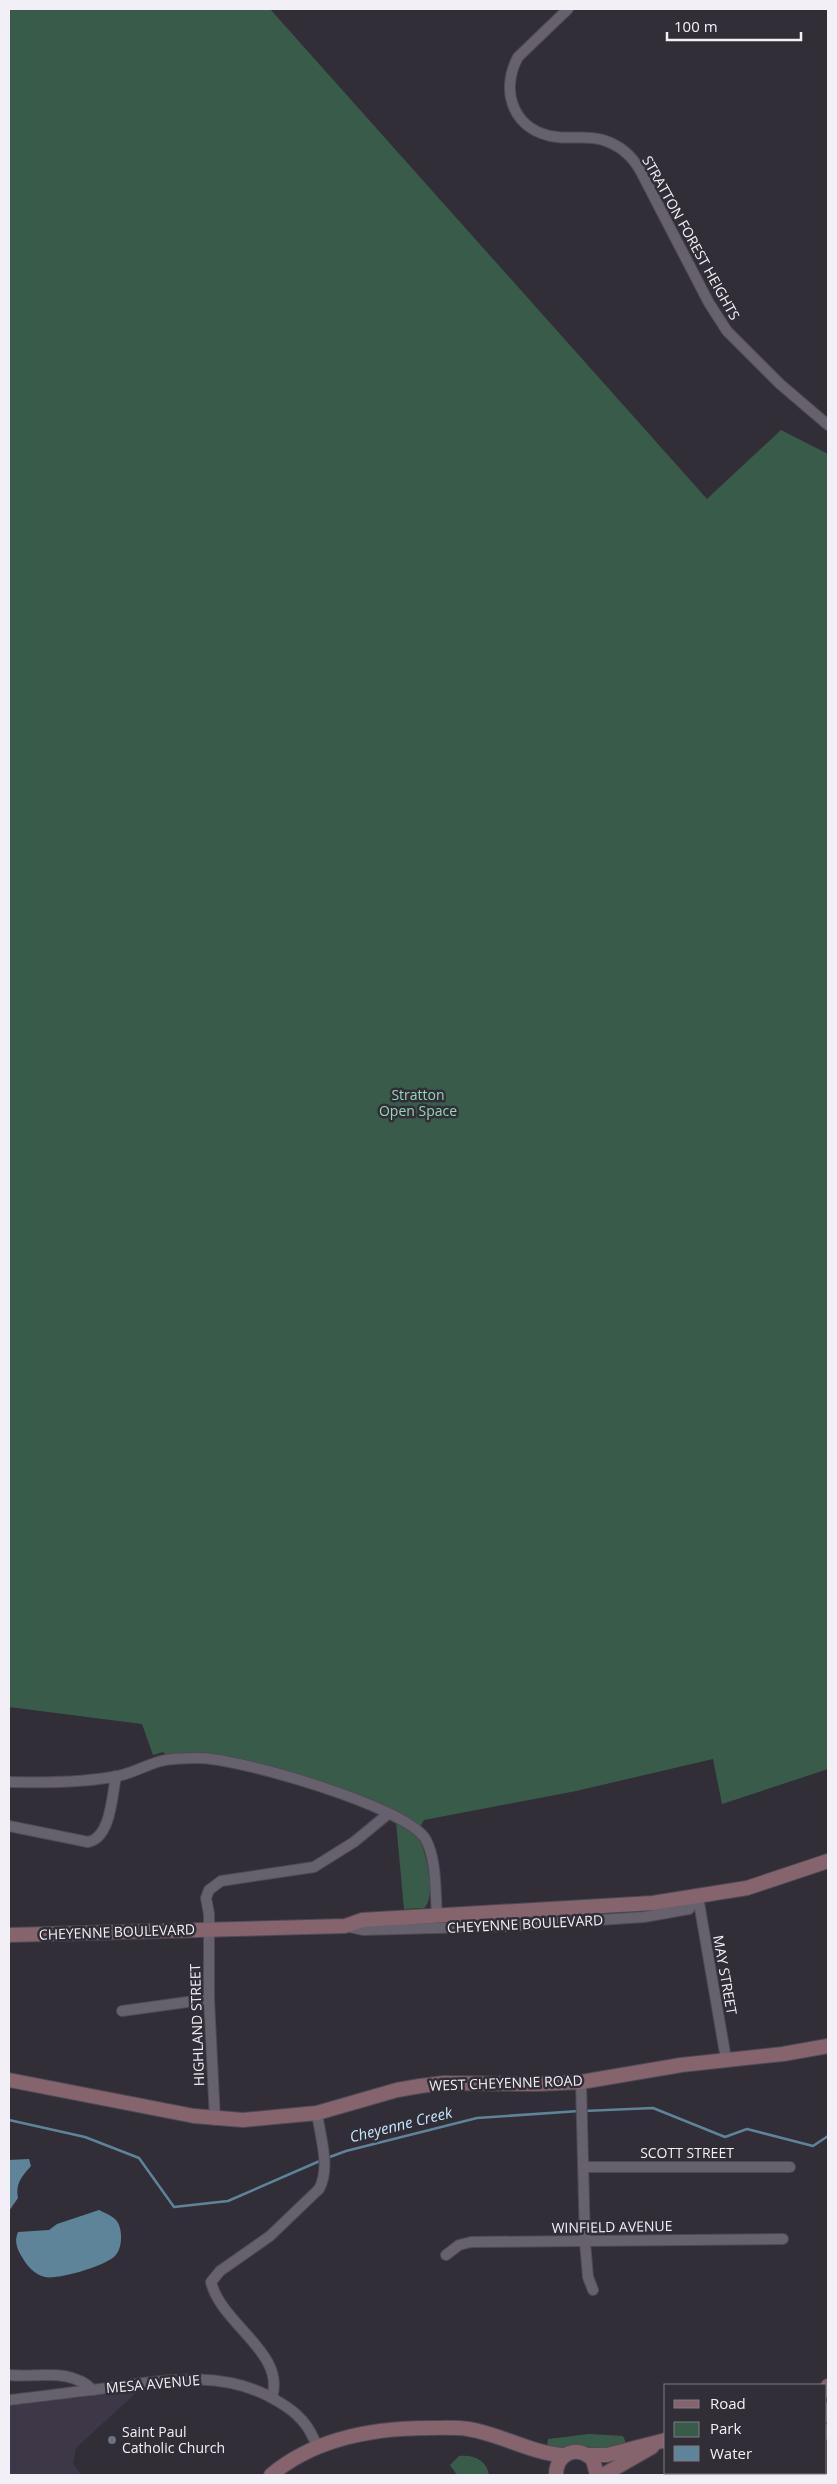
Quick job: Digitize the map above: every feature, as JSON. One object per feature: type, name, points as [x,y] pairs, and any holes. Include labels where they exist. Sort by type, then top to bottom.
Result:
[{"type":"street","name":"STRATTON FOREST HEIGHTS","points":[[568,9],[518,57],[514,64],[509,81],[515,110],[526,124],[535,131],[557,137],[600,139],[610,142],[627,154],[640,170],[709,303],[727,331],[780,384],[828,425]]},
{"type":"street","points":[[9,1782],[71,1782],[116,1776],[161,1761],[199,1758],[215,1759],[283,1774],[372,1806],[415,1828],[426,1840],[432,1861],[437,1915]]},
{"type":"street","points":[[9,1826],[88,1842],[94,1841],[103,1832],[116,1776]]},
{"type":"street","name":"HIGHLAND STREET","points":[[215,2120],[209,1999],[209,1929],[206,1898],[214,1885],[221,1881],[314,1867],[354,1842],[388,1814]]},
{"type":"street","name":"CHEYENNE BOULEVARD","points":[[345,1926],[362,1920],[624,1905],[698,1896],[747,1888],[828,1861]]},
{"type":"street","name":"CHEYENNE BOULEVARD","points":[[9,1935],[345,1926],[363,1930],[509,1926],[644,1917],[689,1909],[694,1905],[698,1896]]},
{"type":"street","name":"MAY STREET","points":[[698,1896],[726,2059]]},
{"type":"street","points":[[122,2011],[209,1999]]},
{"type":"street","name":"WEST CHEYENNE ROAD","points":[[9,2080],[215,2120],[274,2118],[317,2113],[397,2090],[420,2086],[444,2083],[536,2084],[581,2082],[726,2059],[782,2054],[828,2046]]},
{"type":"street","points":[[581,2082],[585,2242],[588,2277],[593,2290]]},
{"type":"street","points":[[272,2397],[275,2379],[271,2370],[256,2345],[229,2317],[215,2298],[211,2282],[220,2272],[270,2236],[312,2196],[323,2181],[323,2153],[317,2113]]},
{"type":"street","name":"SCOTT STREET","points":[[584,2167],[790,2167]]},
{"type":"street","name":"WINFIELD AVENUE","points":[[446,2255],[460,2244],[472,2242],[783,2239]]},
{"type":"street","points":[[9,2375],[66,2376],[84,2381],[93,2390]]},
{"type":"street","name":"MESA AVENUE","points":[[9,2400],[158,2380],[201,2379],[238,2384],[272,2397],[299,2416],[308,2425],[317,2447]]},
{"type":"street","points":[[271,2475],[286,2463],[317,2447],[349,2436],[385,2429],[466,2428],[534,2451],[564,2456]]},
{"type":"street","points":[[556,2475],[559,2461],[564,2456],[576,2451],[589,2455],[607,2455],[624,2449],[664,2440]]},
{"type":"street","points":[[602,2475],[664,2441]]},
{"type":"street","points":[[534,2451],[556,2475]]},
{"type":"street","points":[[589,2455],[597,2466],[597,2475]]},
{"type":"shaded area","points":[[138,2391],[76,2448],[73,2464],[82,2475],[9,2475],[9,2406]]},
{"type":"green space","name":"Stratton Open Space","points":[[9,9],[270,9],[707,499],[781,430],[828,454],[828,1769],[722,1804],[713,1759],[576,1791],[424,1820],[416,1834],[420,1840],[429,1872],[430,1894],[424,1908],[404,1909],[395,1811],[312,1779],[255,1763],[197,1755],[167,1756],[163,1752],[153,1755],[142,1724],[9,1707]]},
{"type":"green space","points":[[589,2434],[623,2436],[626,2443],[611,2450],[577,2445],[560,2449],[547,2449],[548,2439]]},
{"type":"green space","points":[[459,2456],[469,2456],[478,2459],[485,2465],[489,2475],[457,2475],[450,2465]]},
{"type":"water","points":[[29,2159],[31,2166],[20,2180],[17,2193],[18,2198],[9,2211],[9,2160]]},
{"type":"water","points":[[99,2210],[114,2218],[120,2228],[120,2248],[110,2260],[92,2268],[51,2277],[37,2274],[26,2264],[17,2245],[18,2232],[49,2230],[57,2224]]},
{"type":"waterway","name":"Cheyenne Creek","points":[[584,2111],[653,2108],[725,2137],[747,2129],[813,2146],[828,2136]]},
{"type":"waterway","name":"Cheyenne Creek","points":[[327,2158],[346,2151],[477,2118],[579,2111]]},
{"type":"waterway","name":"Cheyenne Creek","points":[[9,2120],[85,2137],[139,2158],[174,2207],[228,2201],[322,2160]]},
{"type":"place","name":"Saint Paul Catholic Church","points":[[112,2440]]}]
